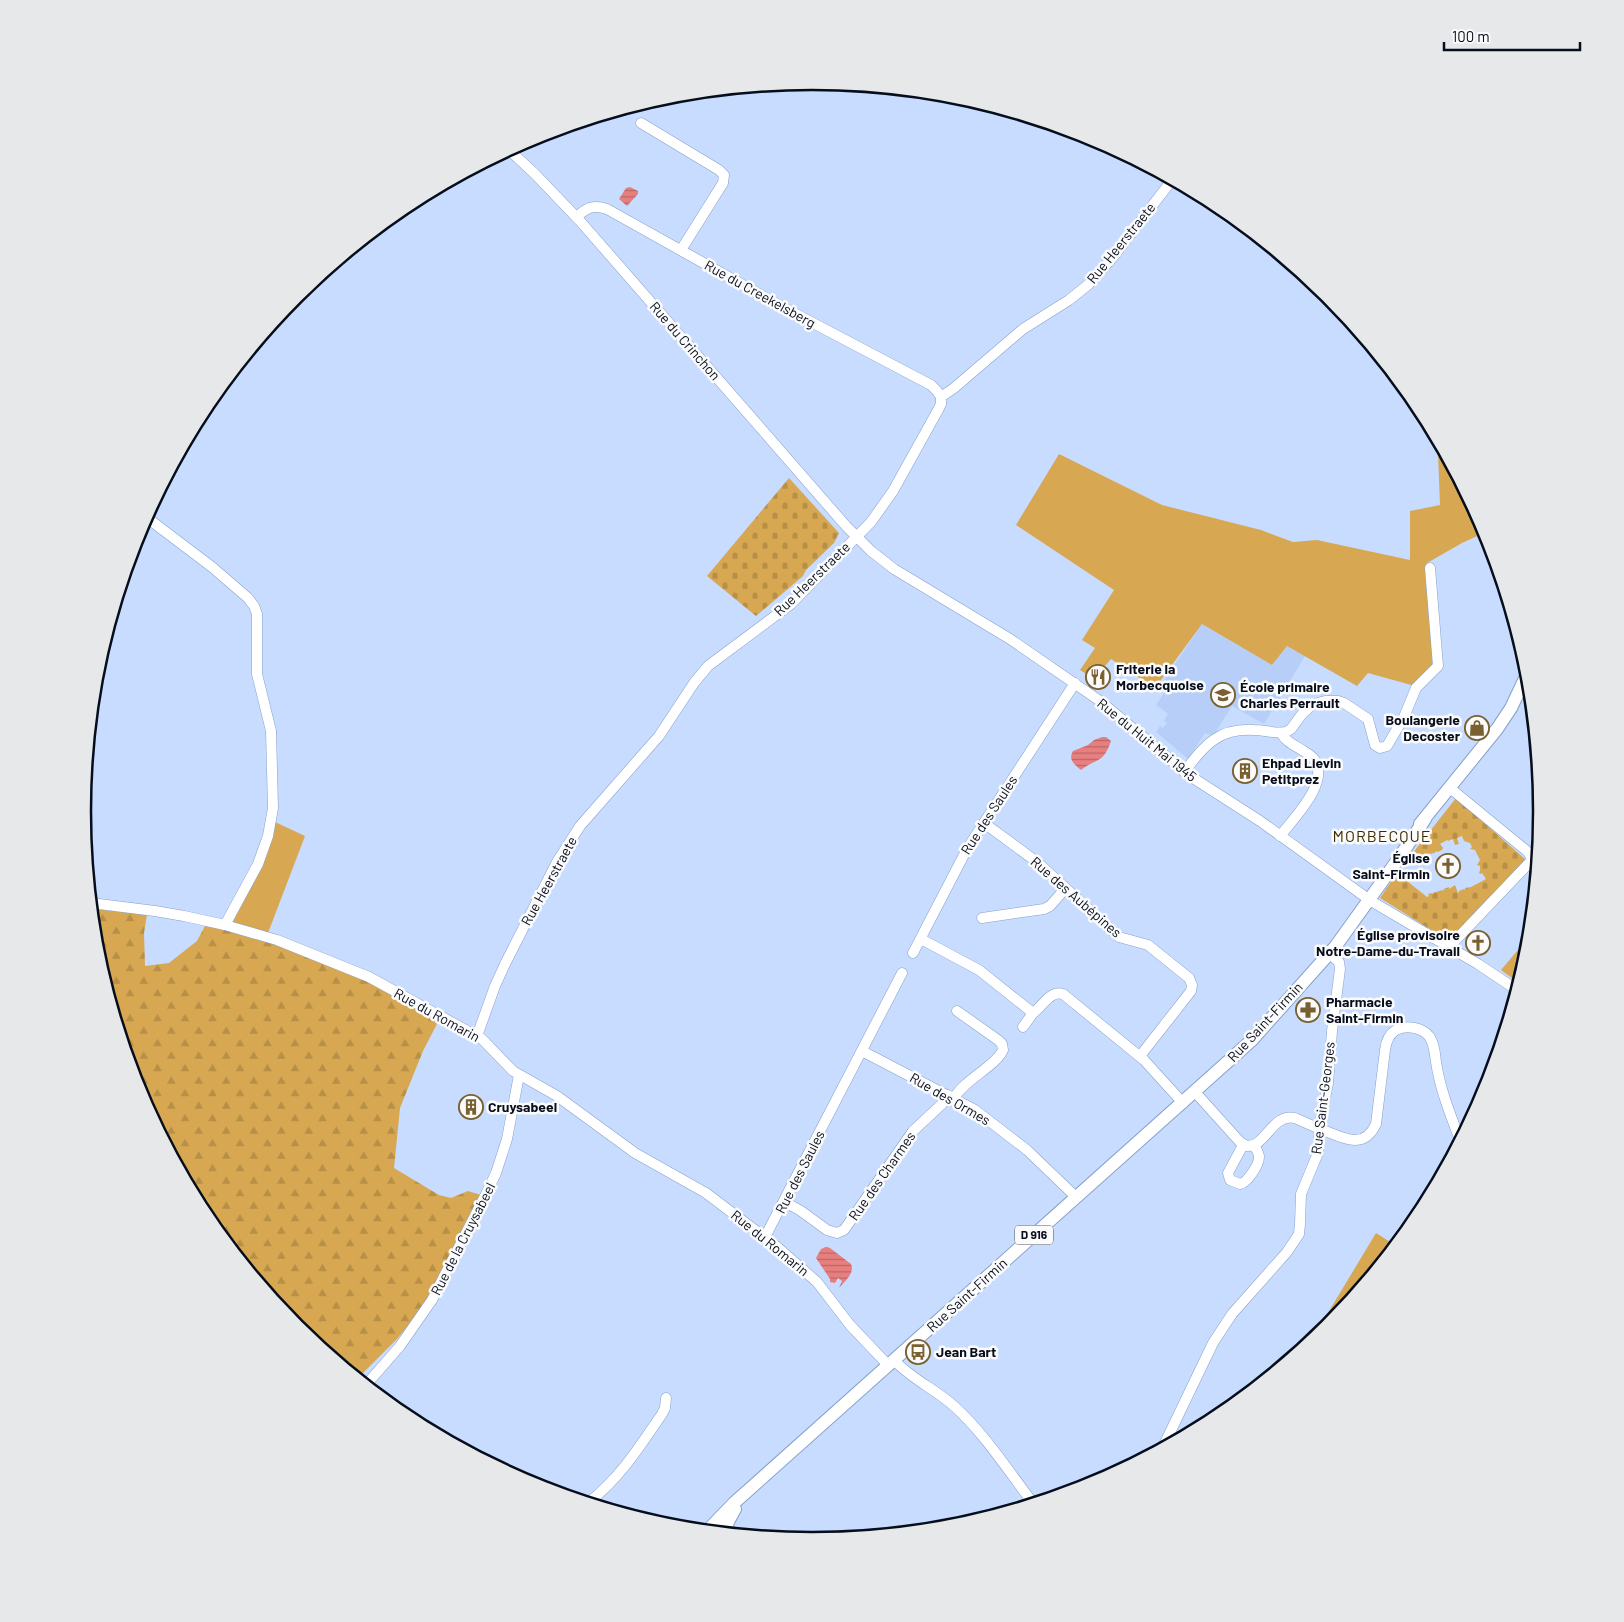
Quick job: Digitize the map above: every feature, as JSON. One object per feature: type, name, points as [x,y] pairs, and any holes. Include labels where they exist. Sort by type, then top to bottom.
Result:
[{"type":"main road","name":"D 916","points":[[1366,897],[1378,874],[1501,724],[1522,685]]},
{"type":"main road","name":"Rue Saint-Firmin","points":[[713,1525],[734,1503],[1252,1040],[1328,953],[1366,897]]},
{"type":"main road","name":"Rue Saint-Firmin","points":[[727,1527],[732,1514],[745,1494]]},
{"type":"street","points":[[641,123],[719,170],[724,175],[723,183],[680,250]]},
{"type":"street","name":"Rue du Crinchon","points":[[514,155],[576,217],[856,537]]},
{"type":"street","name":"Rue Heerstraete","points":[[477,1036],[505,964],[557,862],[580,826],[659,736],[694,683],[708,666],[790,604],[881,510],[894,491],[938,410],[941,404],[941,397],[1023,329],[1069,300],[1088,284],[1113,257],[1169,185]]},
{"type":"street","name":"Rue du Creekelsberg","points":[[576,217],[590,207],[602,208],[775,303],[931,385],[941,397]]},
{"type":"street","points":[[152,522],[212,567],[248,598],[257,614],[257,674],[271,731],[273,808],[268,836],[258,864],[225,925]]},
{"type":"street","name":"Rue du Huit Mai 1945","points":[[856,537],[877,557],[898,572],[1004,635],[1075,683],[1123,719],[1184,772],[1280,836],[1366,897],[1485,968],[1511,986]]},
{"type":"street","points":[[1184,772],[1206,744],[1225,734],[1244,729],[1282,733],[1291,729],[1302,714],[1312,705],[1325,701],[1344,703],[1366,717],[1374,743],[1378,748],[1387,746],[1404,717],[1416,688],[1438,666],[1430,568]]},
{"type":"street","name":"Rue des Saules","points":[[913,953],[960,862],[1075,683]]},
{"type":"street","points":[[1280,836],[1312,795],[1317,784],[1318,774],[1314,758],[1285,738],[1282,733]]},
{"type":"street","points":[[1450,788],[1531,855]]},
{"type":"street","name":"Rue des Aubépines","points":[[984,823],[1037,862],[1119,937],[1148,945],[1190,980],[1192,987],[1190,993],[1140,1056]]},
{"type":"street","points":[[1449,947],[1531,864]]},
{"type":"street","points":[[982,918],[1044,909],[1050,906],[1066,889]]},
{"type":"street","name":"Rue du Romarin","points":[[97,904],[155,910],[225,925],[277,940],[362,974],[477,1036],[489,1045],[505,1064],[519,1075],[557,1096],[635,1153],[706,1194],[765,1237],[803,1268],[817,1282],[850,1325],[891,1363]]},
{"type":"street","points":[[921,939],[979,970],[1033,1013]]},
{"type":"street","name":"Rue Saint-Georges","points":[[1167,1438],[1188,1391],[1217,1336],[1236,1309],[1287,1252],[1297,1238],[1300,1224],[1301,1194],[1317,1158],[1319,1129],[1328,1083],[1340,969],[1338,962],[1328,953]]},
{"type":"street","name":"Rue des Saules","points":[[765,1237],[785,1202],[902,973]]},
{"type":"street","points":[[1023,1027],[1033,1013],[1052,994],[1061,993],[1140,1056],[1183,1103]]},
{"type":"street","name":"Rue des Charmes","points":[[785,1202],[827,1230],[837,1233],[844,1230],[912,1131],[998,1058],[1003,1050],[1002,1044],[998,1040],[957,1011]]},
{"type":"street","points":[[1195,1092],[1249,1145],[1280,1120],[1287,1117],[1295,1118],[1343,1138],[1352,1140],[1362,1139],[1370,1135],[1376,1124],[1387,1041],[1397,1030],[1410,1028],[1424,1032],[1432,1042],[1442,1090],[1457,1133]]},
{"type":"street","name":"Rue des Ormes","points":[[862,1051],[981,1114],[1022,1146],[1076,1197]]},
{"type":"street","name":"Rue de la Cruysabeel","points":[[370,1380],[400,1346],[432,1300],[486,1194],[496,1173],[507,1139],[519,1075]]},
{"type":"street","points":[[891,1363],[944,1397],[961,1412],[1029,1498]]},
{"type":"street","points":[[594,1498],[611,1484],[626,1465],[662,1414],[666,1398]]},
{"type":"shaded area","points":[[630,187],[638,191],[638,194],[627,206],[619,199],[626,188]]},
{"type":"shaded area","name":"École primaire Charles Perrault","points":[[1202,624],[1272,665],[1287,646],[1305,656],[1264,724],[1232,706],[1213,736],[1205,733],[1188,759],[1156,732],[1160,726],[1163,728],[1167,723],[1164,721],[1168,714],[1156,705],[1170,684],[1164,680]]},
{"type":"shaded area","points":[[1102,737],[1106,737],[1111,741],[1105,753],[1102,757],[1081,770],[1071,759],[1073,751]]},
{"type":"shaded area","points":[[826,1247],[851,1264],[852,1267],[851,1274],[839,1288],[842,1281],[838,1278],[835,1283],[830,1282],[830,1279],[816,1258],[821,1249]]},
{"type":"green space","points":[[1059,454],[1162,505],[1261,530],[1293,542],[1317,540],[1410,560],[1410,511],[1440,505],[1438,455],[1459,492],[1478,536],[1427,563],[1434,663],[1415,686],[1368,673],[1357,686],[1287,646],[1272,665],[1202,624],[1155,688],[1111,659],[1094,679],[1080,670],[1095,648],[1082,640],[1114,590],[1016,525]]},
{"type":"green space","points":[[789,478],[839,533],[834,543],[806,570],[803,576],[756,616],[707,576]]},
{"type":"green space","points":[[1456,798],[1526,860],[1449,941],[1380,898],[1397,873],[1427,897],[1429,896],[1428,894],[1432,893],[1434,895],[1433,893],[1443,891],[1449,887],[1449,889],[1455,885],[1458,893],[1486,879],[1479,872],[1480,866],[1477,865],[1480,860],[1475,850],[1470,849],[1472,847],[1470,843],[1464,841],[1462,836],[1457,838],[1459,844],[1455,845],[1453,839],[1447,840],[1440,844],[1443,848],[1438,852],[1429,853],[1429,855],[1416,860],[1411,861],[1408,859]]},
{"type":"green space","points":[[275,822],[305,836],[268,933],[234,924],[233,922]]},
{"type":"green space","points":[[98,910],[147,914],[144,933],[145,966],[169,963],[197,941],[206,924],[279,945],[360,978],[439,1020],[423,1051],[400,1108],[394,1168],[439,1195],[451,1198],[468,1191],[481,1195],[428,1298],[396,1340],[362,1374],[302,1321],[240,1250],[213,1212],[165,1130],[129,1043],[105,952]]},
{"type":"green space","points":[[1520,948],[1513,978],[1501,970]]},
{"type":"green space","points":[[1376,1233],[1390,1242],[1354,1286],[1325,1318]]},
{"type":"place","name":"Friterie la Morbecquoise","points":[[1098,677]]},
{"type":"place","name":"École primaire Charles Perrault","points":[[1223,695]]},
{"type":"place","name":"Boulangerie Decoster","points":[[1477,728]]},
{"type":"place","name":"Ehpad Lievin Petitprez","points":[[1245,771]]},
{"type":"place","name":"Église Saint-Firmin","points":[[1448,866]]},
{"type":"place","name":"Église provisoire Notre-Dame-du-Travail","points":[[1478,943]]},
{"type":"place","name":"Pharmacie Saint-Firmin","points":[[1308,1010]]},
{"type":"place","name":"Cruysabeel","points":[[471,1107]]},
{"type":"place","name":"Jean Bart","points":[[918,1352]]},
{"type":"district","name":"MORBECQUE","points":[[1382,836]]}]
